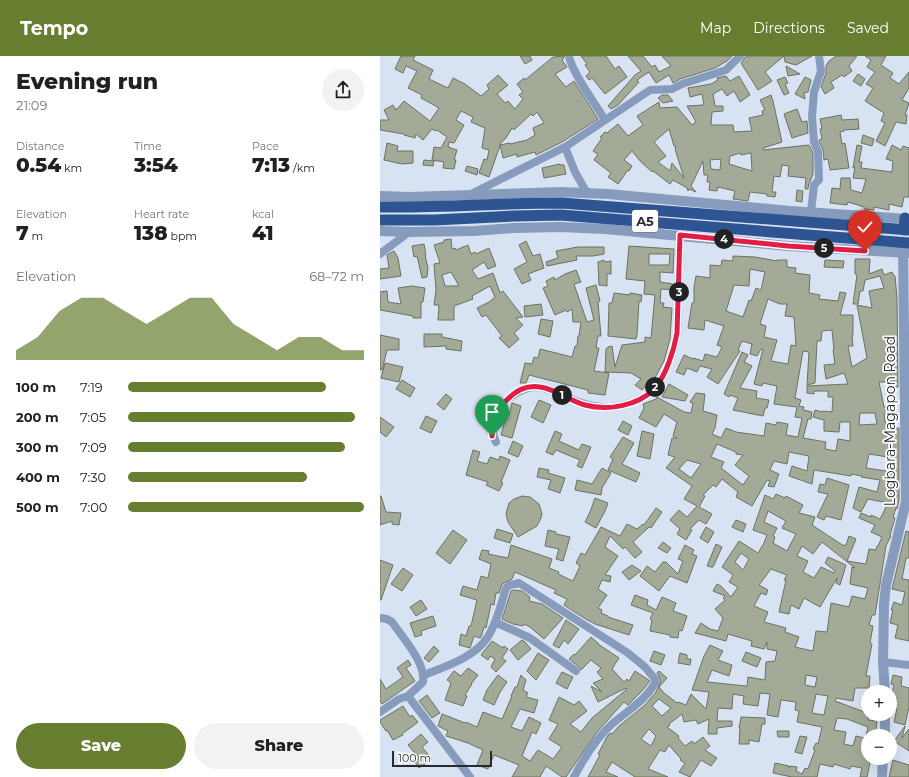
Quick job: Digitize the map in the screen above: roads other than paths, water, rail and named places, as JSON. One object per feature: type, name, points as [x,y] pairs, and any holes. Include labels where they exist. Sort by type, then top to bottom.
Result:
[{"type":"highway","name":"A5","points":[[380,207],[434,208],[514,203],[562,203],[907,224]]},
{"type":"highway","name":"A5","points":[[380,220],[562,216],[906,248]]},
{"type":"street","points":[[569,56],[583,86],[606,120]]},
{"type":"street","points":[[469,195],[565,147],[650,90],[672,89],[682,84],[726,70],[740,56]]},
{"type":"street","points":[[811,212],[814,185],[819,180],[818,152],[814,142],[812,117],[814,92],[821,71],[819,56]]},
{"type":"street","points":[[565,147],[575,172],[587,193]]},
{"type":"street","points":[[380,196],[409,197],[560,192],[608,194],[811,212],[907,224]]},
{"type":"street","points":[[380,231],[409,232],[560,227],[680,235],[788,246],[906,248]]},
{"type":"street","points":[[380,254],[409,232]]},
{"type":"street","points":[[496,442],[492,436],[492,429],[500,408],[510,397],[529,388],[542,387],[585,405],[600,407],[627,404],[654,389],[660,381],[675,346],[677,333],[680,235]]},
{"type":"street","name":"Logbara-Magapon Road","points":[[885,685],[883,662],[884,604],[886,585],[906,501],[906,248]]},
{"type":"street","points":[[424,675],[452,664],[474,651],[486,639],[494,622],[506,588],[510,585],[519,583],[628,653],[645,667],[655,679],[655,683],[648,694],[612,725],[591,748],[574,777]]},
{"type":"street","points":[[380,618],[387,619],[392,622],[416,656],[424,675],[423,682],[408,696],[399,699],[380,712]]},
{"type":"street","points":[[494,622],[530,638],[576,671]]},
{"type":"street","points":[[883,662],[909,665]]},
{"type":"street","points":[[408,696],[470,777]]},
{"type":"street","points":[[882,777],[883,765]]}]
